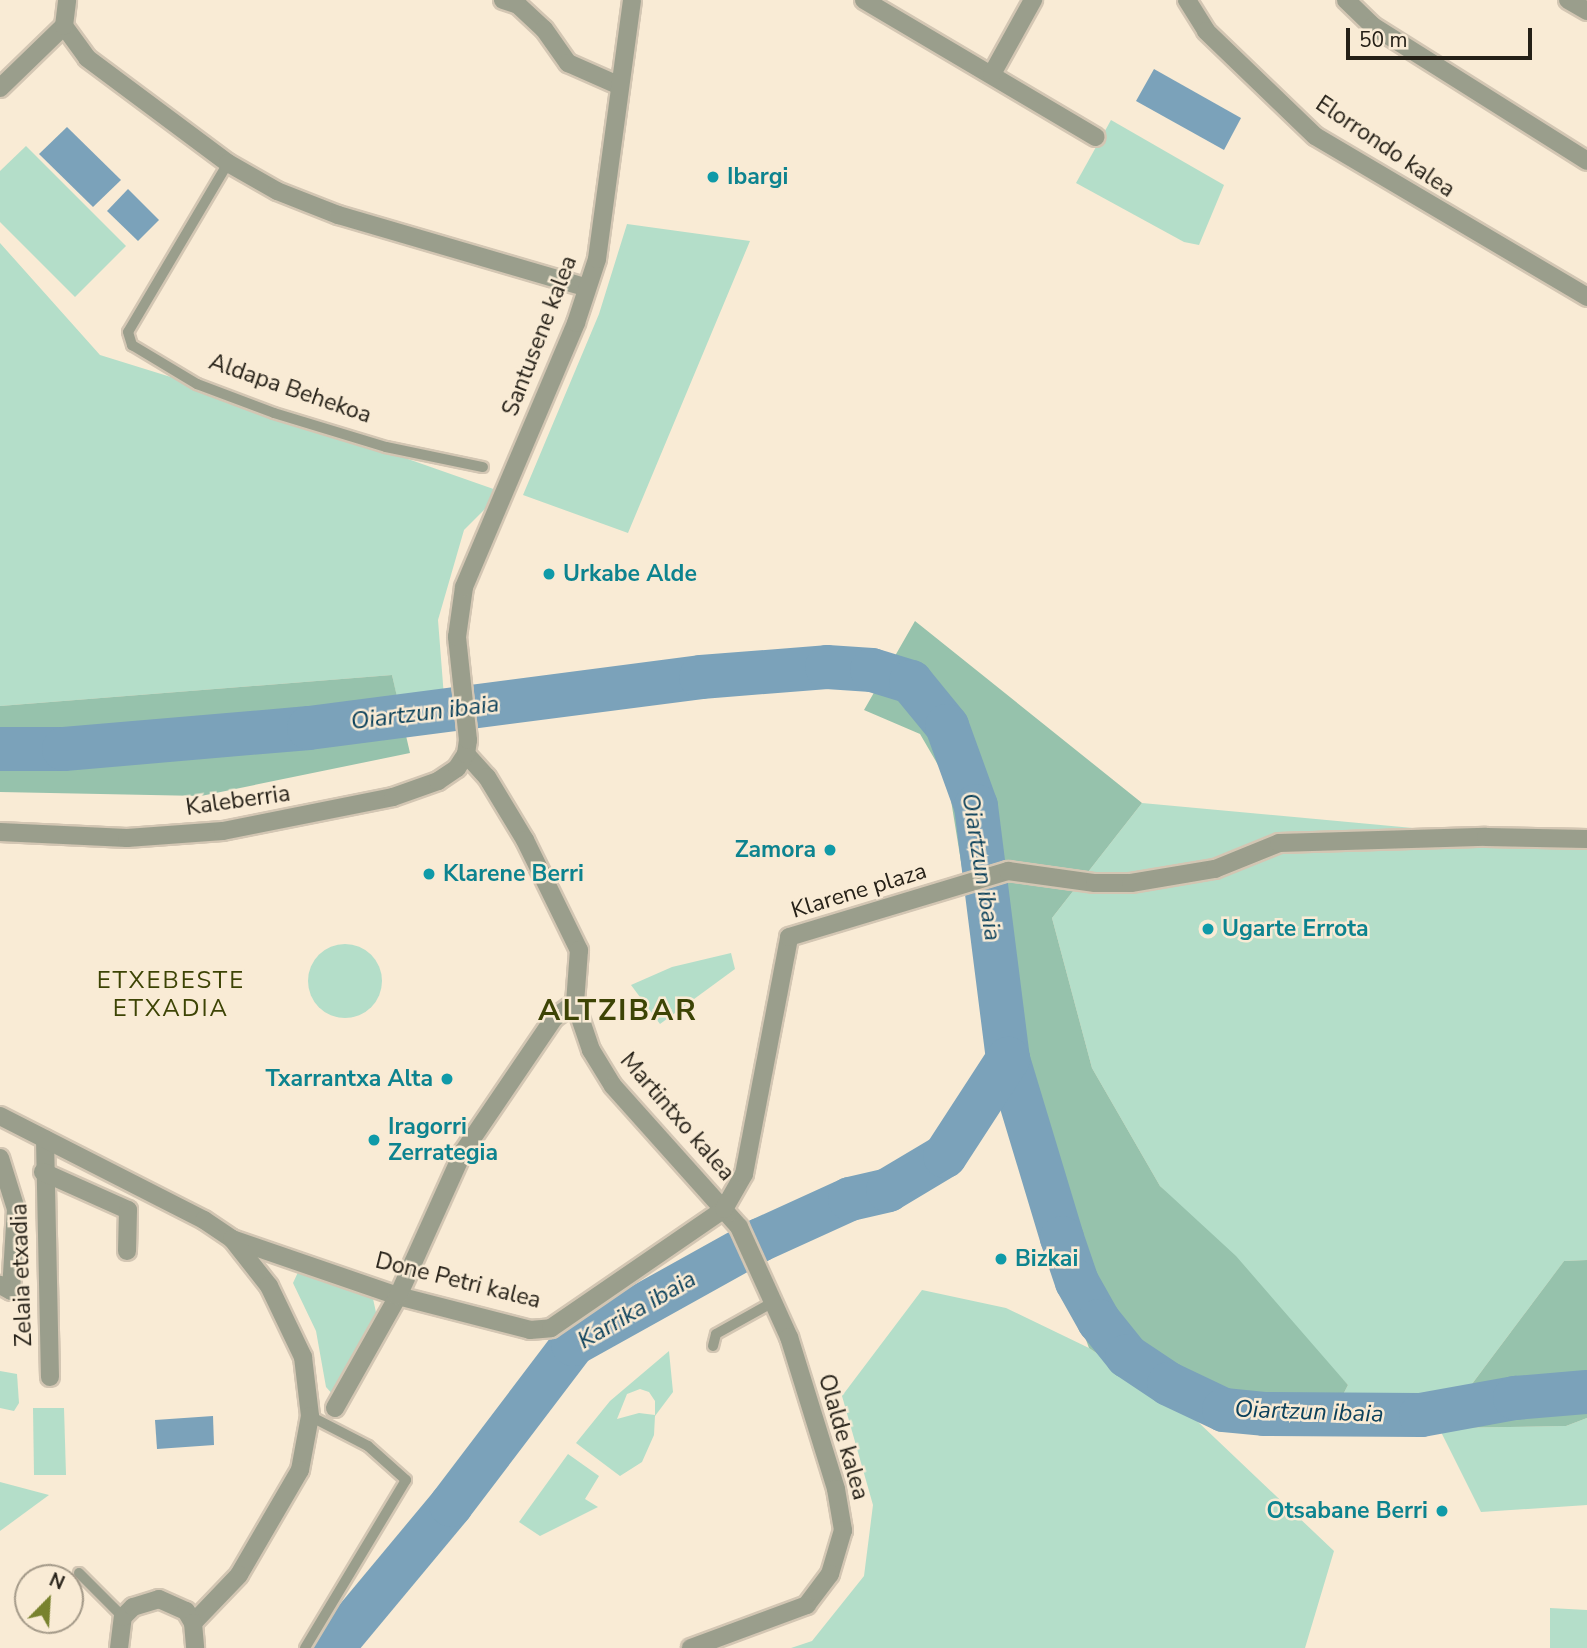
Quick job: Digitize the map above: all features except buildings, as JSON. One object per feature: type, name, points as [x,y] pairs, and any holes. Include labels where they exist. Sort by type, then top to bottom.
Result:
[{"type":"street","points":[[0,88],[64,26],[67,0]]},
{"type":"street","name":"Santusene kalea","points":[[466,754],[457,637],[464,587],[587,288],[601,236],[632,0]]},
{"type":"street","points":[[864,0],[1096,137]]},
{"type":"street","points":[[992,74],[1033,0]]},
{"type":"street","name":"Elorrondo kalea","points":[[1187,0],[1206,31],[1315,136],[1587,297]]},
{"type":"street","points":[[1346,0],[1373,26],[1587,160]]},
{"type":"street","points":[[1568,0],[1587,11]]},
{"type":"street","points":[[512,2],[544,29],[568,63],[620,86]]},
{"type":"street","points":[[64,26],[88,58],[228,163],[277,191],[338,215],[587,288]]},
{"type":"street","name":"Kaleberria","points":[[0,832],[127,838],[223,831],[323,813],[416,790],[457,768],[466,754]]},
{"type":"street","name":"Martintxo kalea","points":[[466,754],[487,777],[525,840],[579,950],[575,1003],[591,1050],[613,1086],[724,1209]]},
{"type":"street","name":"Klarene plaza","points":[[724,1209],[744,1174],[789,937],[1008,871],[1095,883],[1131,883],[1215,869],[1279,844],[1566,836],[1587,839]]},
{"type":"street","points":[[335,1408],[398,1296],[463,1152],[554,1018],[575,1003]]},
{"type":"street","name":"Done Petri kalea","points":[[0,1116],[204,1220],[232,1239],[398,1296],[530,1330],[551,1328],[724,1209]]},
{"type":"street","name":"Zelaia etxadia","points":[[45,1139],[43,1172],[50,1377]]},
{"type":"street","points":[[0,1158],[16,1209],[11,1291],[0,1285]]},
{"type":"street","name":"Zelaia etxadia","points":[[43,1172],[128,1210],[127,1251]]},
{"type":"street","name":"Olalde kalea","points":[[691,1648],[807,1605],[830,1574],[843,1530],[836,1489],[775,1301],[740,1227],[724,1209]]},
{"type":"street","name":"Done Petri kalea","points":[[193,1623],[239,1575],[285,1499],[307,1444],[310,1416],[303,1357],[285,1314],[232,1239]]},
{"type":"street","points":[[119,1648],[123,1617],[133,1606],[159,1599],[186,1611],[193,1623],[195,1648]]},
{"type":"lane","name":"Aldapa Behekoa","points":[[228,163],[128,332],[132,345],[197,384],[274,413],[386,447],[483,467]]},
{"type":"lane","points":[[713,1346],[716,1334],[775,1301]]},
{"type":"lane","points":[[305,1648],[406,1480],[368,1446],[310,1416]]},
{"type":"lane","points":[[84,1578],[123,1617]]},
{"type":"green space","points":[[1111,120],[1224,185],[1199,245],[1184,242],[1076,183]]},
{"type":"green space","points":[[26,146],[126,246],[75,297],[0,222],[0,171]]},
{"type":"green space","points":[[627,224],[750,241],[628,533],[523,495],[599,314]]},
{"type":"green space","points":[[0,243],[100,355],[203,387],[502,492],[464,530],[438,620],[444,697],[398,702],[392,675],[0,706]]},
{"type":"green space","points":[[915,621],[1142,803],[1052,918],[1092,1068],[1160,1186],[1236,1256],[1348,1385],[1328,1424],[1196,1420],[1089,1348],[1001,1107],[948,782],[920,734],[864,710]]},
{"type":"green space","points":[[392,675],[410,753],[201,796],[0,792],[0,706]]},
{"type":"green space","points":[[1142,803],[1587,844],[1587,1260],[1564,1261],[1439,1428],[1328,1424],[1348,1385],[1160,1186],[1092,1068],[1052,918]]},
{"type":"green space","points":[[345,944],[366,950],[376,960],[382,981],[376,1002],[366,1012],[345,1018],[324,1012],[314,1002],[308,981],[314,960],[324,950]]},
{"type":"green space","points":[[731,953],[735,969],[660,1024],[631,985],[672,967]]},
{"type":"green space","points":[[1587,1260],[1587,1418],[1566,1426],[1439,1428],[1564,1261]]},
{"type":"green space","points":[[299,1270],[372,1294],[377,1317],[335,1397],[326,1387],[316,1331],[293,1283]]},
{"type":"green space","points":[[922,1290],[1006,1308],[1089,1348],[1196,1420],[1334,1551],[1305,1648],[791,1648],[812,1641],[864,1576],[873,1505],[842,1396]]},
{"type":"green space","points":[[669,1351],[673,1392],[655,1416],[654,1435],[642,1462],[620,1476],[576,1443],[610,1401]],"holes":[[[640,1389],[649,1392],[655,1401],[655,1415],[639,1413],[617,1419],[627,1394]]]},
{"type":"green space","points":[[0,1371],[17,1374],[19,1403],[14,1411],[0,1408]]},
{"type":"green space","points":[[33,1408],[64,1408],[66,1475],[34,1475]]},
{"type":"green space","points":[[1587,1418],[1587,1505],[1481,1512],[1439,1428],[1566,1426]]},
{"type":"green space","points":[[568,1454],[599,1476],[585,1499],[598,1507],[540,1536],[519,1522]]},
{"type":"green space","points":[[0,1482],[49,1495],[0,1531]]},
{"type":"green space","points":[[1550,1608],[1587,1610],[1587,1648],[1550,1648]]},
{"type":"water","points":[[1154,69],[1241,118],[1224,150],[1136,101]]},
{"type":"water","points":[[67,127],[121,180],[93,207],[39,154]]},
{"type":"water","points":[[128,189],[159,220],[138,241],[107,211]]},
{"type":"water","points":[[213,1416],[214,1445],[157,1449],[155,1420]]},
{"type":"waterway","name":"Oiartzun ibaia","points":[[0,749],[64,749],[309,728],[701,677],[827,667],[872,670],[911,682],[947,726],[976,806],[1008,1059],[1062,1238],[1077,1282],[1099,1321],[1127,1356],[1169,1384],[1224,1410],[1264,1414],[1421,1415],[1515,1398],[1587,1392]]},
{"type":"waterway","name":"Karrika ibaia","points":[[332,1648],[451,1505],[573,1344],[760,1240],[850,1199],[888,1190],[945,1156],[1008,1059]]},
{"type":"place","name":"Ibargi","points":[[713,177]]},
{"type":"place","name":"Urkabe Alde","points":[[549,574]]},
{"type":"place","name":"Zamora","points":[[830,850]]},
{"type":"place","name":"Klarene Berri","points":[[429,874]]},
{"type":"place","name":"Ugarte Errota","points":[[1208,929]]},
{"type":"place","name":"Txarrantxa Alta","points":[[447,1079]]},
{"type":"place","name":"Iragorri Zerrategia","points":[[374,1140]]},
{"type":"place","name":"Bizkai","points":[[1001,1259]]},
{"type":"place","name":"Otsabane Berri","points":[[1442,1511]]},
{"type":"district","name":"ETXEBESTE ETXADIA","points":[[171,995]]},
{"type":"district","name":"ALTZIBAR","points":[[618,1011]]}]
